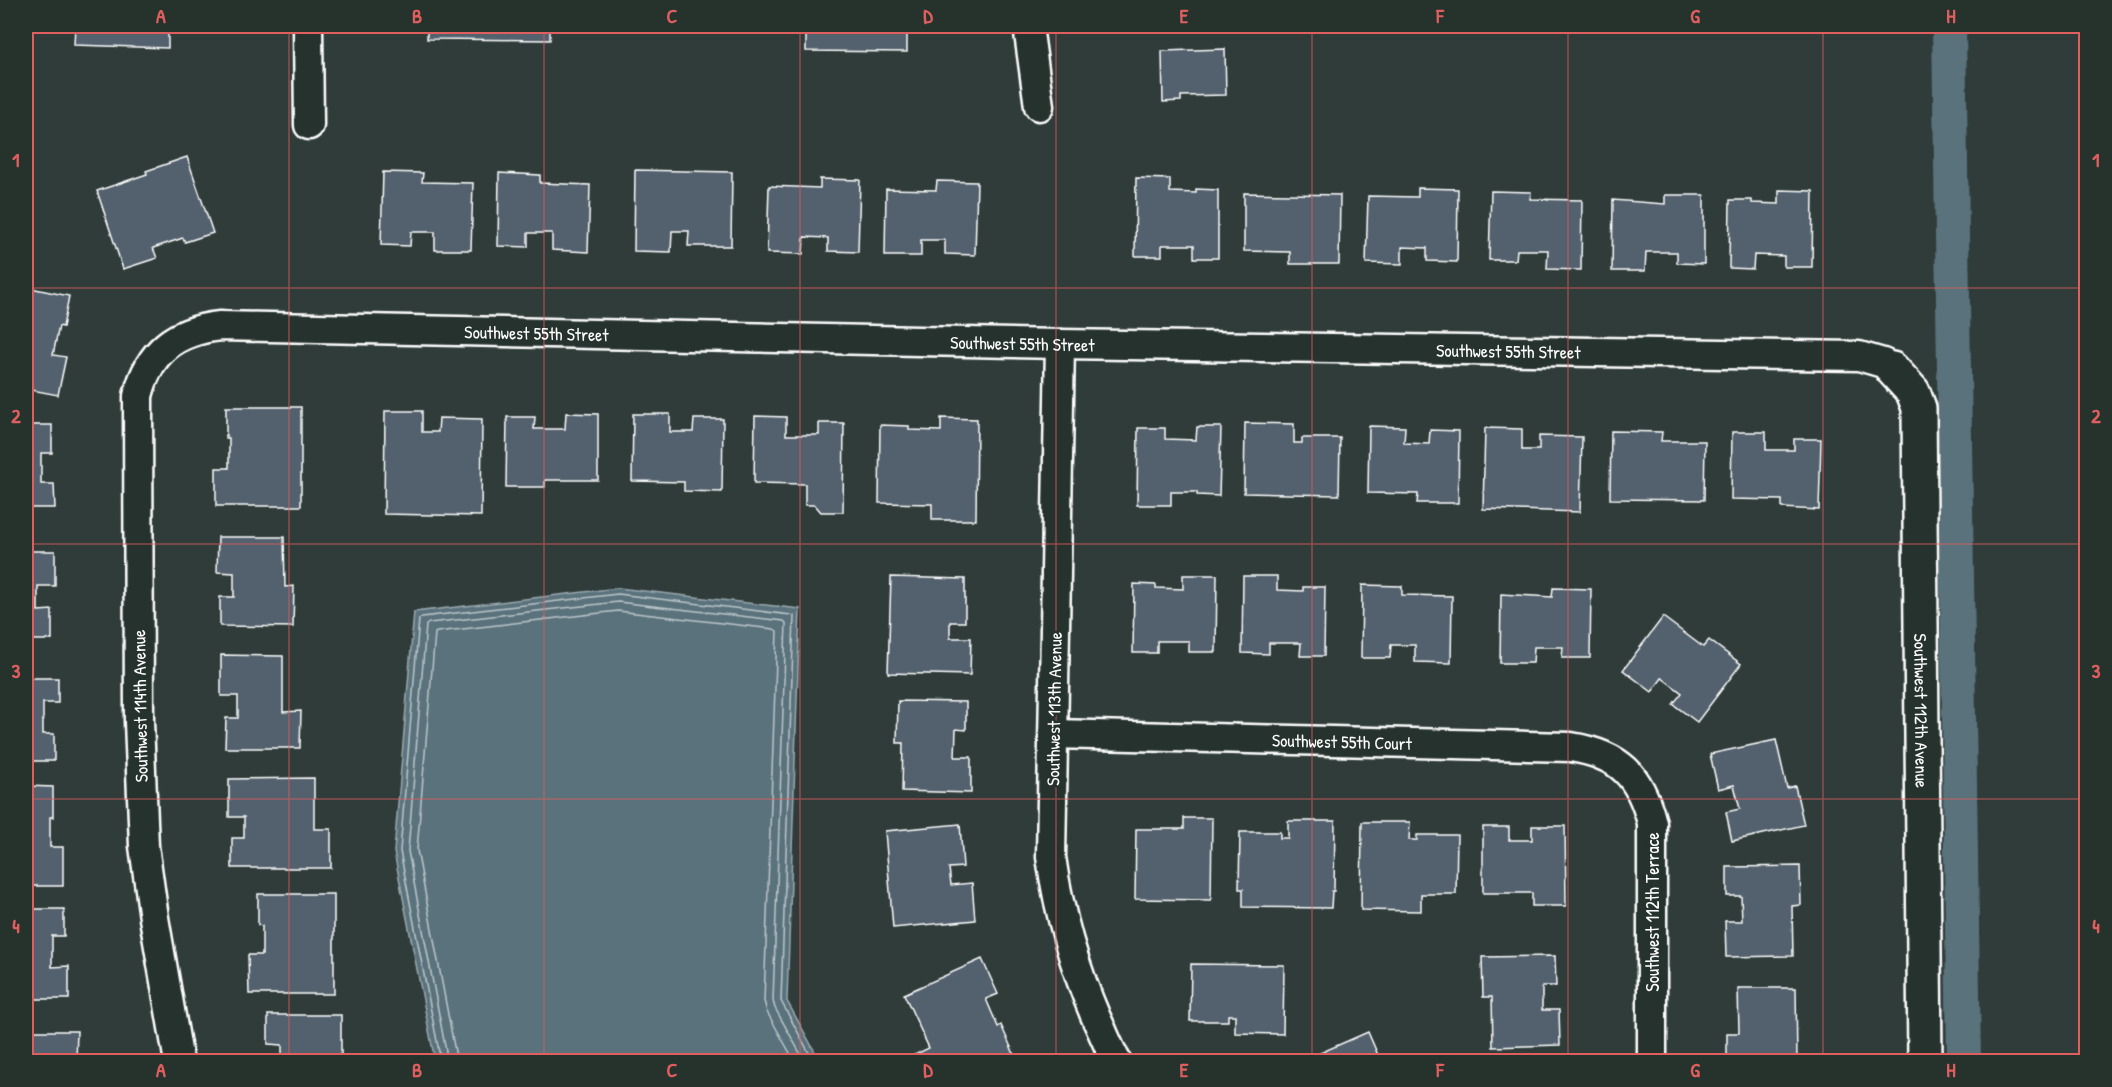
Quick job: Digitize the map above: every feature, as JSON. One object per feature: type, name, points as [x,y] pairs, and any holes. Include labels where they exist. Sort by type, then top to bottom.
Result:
[{"type":"street","points":[[308,26],[309,125]]},
{"type":"street","points":[[1028,26],[1039,106]]},
{"type":"street","name":"Southwest 55th Street","points":[[159,352],[172,341],[187,333],[220,326],[1060,344],[1859,356],[1883,363],[1892,369]]},
{"type":"street","name":"Southwest 113th Avenue","points":[[1060,344],[1051,857],[1057,901],[1071,953],[1088,1000],[1117,1062]]},
{"type":"street","name":"Southwest 114th Avenue","points":[[159,352],[151,362],[138,396],[140,732],[144,846],[153,918],[178,1062]]},
{"type":"street","name":"Southwest 112th Avenue","points":[[1892,369],[1913,392],[1919,408],[1925,1062]]},
{"type":"street","name":"Southwest 55th Court","points":[[1054,734],[1571,747],[1607,756],[1625,769]]},
{"type":"street","name":"Southwest 112th Terrace","points":[[1625,769],[1639,787],[1652,823],[1652,1062]]},
{"type":"water","points":[[618,588],[800,609],[787,1001],[820,1061],[435,1061],[394,852],[414,612]]},
{"type":"building","points":[[75,26],[168,26],[168,48],[74,45]]},
{"type":"building","points":[[427,26],[550,26],[550,40],[427,39]]},
{"type":"building","points":[[806,26],[907,26],[907,52],[806,51]]},
{"type":"building","points":[[1225,49],[1226,95],[1181,96],[1181,101],[1163,102],[1162,51]]},
{"type":"building","points":[[187,157],[213,233],[185,242],[183,238],[153,248],[157,258],[123,269],[97,191]]},
{"type":"building","points":[[635,170],[732,172],[731,246],[688,246],[689,231],[672,231],[671,252],[634,251]]},
{"type":"building","points":[[383,172],[423,173],[422,182],[473,183],[471,250],[435,250],[435,232],[411,232],[410,246],[381,245]]},
{"type":"building","points":[[499,173],[540,175],[540,183],[590,185],[588,252],[552,250],[552,233],[528,233],[528,247],[498,246]]},
{"type":"building","points":[[1136,178],[1170,179],[1170,192],[1196,193],[1196,189],[1218,190],[1218,258],[1194,258],[1194,245],[1162,245],[1162,256],[1135,256]]},
{"type":"building","points":[[820,179],[860,180],[858,252],[828,251],[828,238],[804,237],[803,254],[767,253],[769,186],[820,188]]},
{"type":"building","points":[[937,181],[977,182],[975,255],[945,254],[945,240],[921,240],[921,256],[885,256],[886,189],[936,190]]},
{"type":"building","points":[[1418,188],[1458,189],[1457,262],[1427,261],[1427,248],[1402,247],[1402,264],[1366,263],[1368,196],[1418,197]]},
{"type":"building","points":[[1779,190],[1813,191],[1812,267],[1784,267],[1784,256],[1754,255],[1753,269],[1729,268],[1730,200],[1779,204]]},
{"type":"building","points":[[1491,191],[1531,192],[1530,199],[1582,200],[1581,270],[1547,269],[1548,250],[1517,250],[1516,260],[1489,260]]},
{"type":"building","points":[[1244,193],[1340,195],[1339,264],[1290,264],[1290,252],[1244,251]]},
{"type":"building","points":[[1665,195],[1704,195],[1704,264],[1677,263],[1677,252],[1646,252],[1645,271],[1612,271],[1613,200],[1665,204]]},
{"type":"building","points":[[26,287],[69,296],[63,327],[59,326],[53,355],[66,357],[58,395],[26,389]]},
{"type":"building","points":[[226,407],[301,407],[301,506],[216,506],[216,468],[229,468]]},
{"type":"building","points":[[385,411],[422,411],[422,432],[438,432],[439,418],[482,419],[481,516],[384,514]]},
{"type":"building","points":[[566,413],[598,414],[598,480],[545,480],[545,487],[506,487],[507,417],[535,417],[534,429],[565,429]]},
{"type":"building","points":[[633,414],[670,414],[670,432],[693,432],[694,419],[723,419],[722,492],[684,491],[684,482],[632,481]]},
{"type":"building","points":[[755,416],[786,417],[786,435],[819,435],[819,423],[844,423],[843,512],[821,512],[815,505],[805,505],[805,484],[754,483]]},
{"type":"building","points":[[941,418],[977,419],[976,520],[932,520],[932,504],[879,503],[880,425],[909,426],[909,430],[941,431]]},
{"type":"building","points":[[1245,423],[1294,424],[1294,443],[1302,443],[1302,438],[1340,438],[1339,495],[1244,493]]},
{"type":"building","points":[[26,425],[52,425],[52,453],[41,453],[41,484],[54,484],[55,508],[26,508]]},
{"type":"building","points":[[1369,426],[1405,427],[1404,443],[1429,444],[1430,430],[1459,431],[1458,503],[1417,503],[1418,494],[1368,493]]},
{"type":"building","points":[[1197,427],[1221,427],[1219,496],[1197,495],[1197,492],[1171,492],[1171,505],[1137,505],[1138,428],[1165,428],[1165,439],[1196,440]]},
{"type":"building","points":[[1485,428],[1522,429],[1522,450],[1539,450],[1539,436],[1582,437],[1580,512],[1483,509]]},
{"type":"building","points":[[1611,431],[1662,432],[1661,441],[1705,441],[1704,500],[1610,499]]},
{"type":"building","points":[[1732,432],[1766,432],[1766,450],[1794,450],[1794,439],[1821,439],[1819,510],[1782,508],[1782,500],[1731,499]]},
{"type":"building","points":[[218,537],[284,537],[285,587],[294,586],[293,627],[220,626],[220,597],[234,597],[234,573],[217,572]]},
{"type":"building","points":[[26,551],[55,551],[55,586],[38,586],[38,611],[52,610],[52,640],[26,640]]},
{"type":"building","points":[[1183,575],[1217,575],[1216,652],[1189,652],[1189,641],[1157,641],[1157,653],[1133,653],[1134,584],[1183,589]]},
{"type":"building","points":[[1243,576],[1277,576],[1277,590],[1303,591],[1303,587],[1325,587],[1324,656],[1300,656],[1301,643],[1269,643],[1269,654],[1242,653]]},
{"type":"building","points":[[891,577],[965,579],[965,622],[950,622],[950,638],[971,638],[970,675],[888,673]]},
{"type":"building","points":[[1362,585],[1402,586],[1402,595],[1452,596],[1451,663],[1415,662],[1415,645],[1391,645],[1390,658],[1361,658]]},
{"type":"building","points":[[1553,588],[1591,589],[1590,658],[1562,658],[1563,647],[1534,647],[1533,663],[1500,663],[1501,594],[1552,597]]},
{"type":"building","points":[[1663,617],[1703,647],[1709,640],[1741,664],[1697,722],[1673,704],[1682,693],[1662,678],[1652,692],[1623,670]]},
{"type":"building","points":[[221,655],[283,656],[283,712],[301,711],[300,748],[225,748],[226,718],[238,718],[238,696],[221,696]]},
{"type":"building","points":[[26,678],[58,678],[58,703],[43,703],[43,734],[54,734],[54,761],[26,761]]},
{"type":"building","points":[[898,701],[966,702],[966,730],[956,729],[955,757],[971,757],[971,793],[902,791],[903,743],[897,743]]},
{"type":"building","points":[[1776,740],[1787,788],[1795,786],[1804,825],[1732,841],[1726,812],[1740,809],[1734,785],[1718,789],[1710,754]]},
{"type":"building","points":[[314,778],[314,829],[331,829],[331,868],[232,868],[232,838],[244,838],[244,817],[229,817],[229,779]]},
{"type":"building","points":[[26,786],[53,787],[50,847],[63,847],[63,886],[26,886]]},
{"type":"building","points":[[1184,818],[1212,818],[1211,900],[1135,899],[1136,829],[1184,829]]},
{"type":"building","points":[[1288,821],[1335,821],[1334,891],[1332,891],[1331,908],[1243,907],[1243,889],[1239,889],[1240,832],[1280,832],[1280,838],[1288,838]]},
{"type":"building","points":[[1362,822],[1410,822],[1409,840],[1417,840],[1417,835],[1457,835],[1456,894],[1421,894],[1421,911],[1361,910]]},
{"type":"building","points":[[960,824],[963,867],[949,868],[951,885],[972,883],[975,920],[893,928],[885,831]]},
{"type":"building","points":[[1532,826],[1565,826],[1566,906],[1532,906],[1532,893],[1483,893],[1483,827],[1509,827],[1509,840],[1532,840]]},
{"type":"building","points":[[1800,866],[1801,905],[1792,906],[1793,956],[1726,957],[1725,921],[1742,921],[1741,896],[1727,896],[1727,867]]},
{"type":"building","points":[[258,894],[334,894],[334,994],[249,994],[248,955],[262,955],[262,926],[258,925]]},
{"type":"building","points":[[26,909],[64,909],[64,936],[52,936],[52,967],[69,966],[69,999],[26,999]]},
{"type":"building","points":[[1555,956],[1556,986],[1542,986],[1542,1010],[1559,1010],[1560,1045],[1493,1047],[1492,997],[1483,997],[1482,957]]},
{"type":"building","points":[[982,959],[998,994],[986,999],[998,1027],[1001,1025],[1014,1054],[996,1062],[915,1062],[912,1056],[929,1048],[904,994]]},
{"type":"building","points":[[1191,964],[1284,965],[1283,1034],[1235,1033],[1235,1015],[1228,1015],[1228,1021],[1190,1021]]},
{"type":"building","points":[[1738,988],[1796,988],[1797,1062],[1727,1062],[1727,1033],[1739,1033]]},
{"type":"building","points":[[268,1015],[341,1015],[341,1055],[333,1055],[333,1062],[282,1062],[282,1045],[268,1044]]},
{"type":"building","points":[[26,1031],[77,1031],[76,1062],[26,1062]]},
{"type":"building","points":[[1368,1032],[1381,1062],[1305,1062],[1304,1060]]},
{"type":"waterway","points":[[1949,26],[1964,1062]]}]
